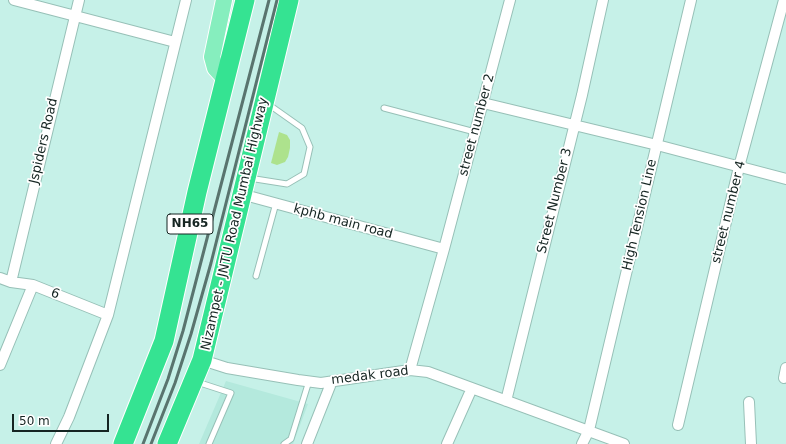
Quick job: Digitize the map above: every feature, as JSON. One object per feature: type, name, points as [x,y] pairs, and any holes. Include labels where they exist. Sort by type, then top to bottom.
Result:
[{"type":"highway","name":"NH65","points":[[123,444],[164,341],[197,192],[245,0]]},
{"type":"highway","name":"Nizampet - JNTU Road Mumbai Highway","points":[[167,444],[202,360],[289,0]]},
{"type":"main road","points":[[224,0],[212,57],[215,68],[225,79]]},
{"type":"street","points":[[14,0],[175,42]]},
{"type":"street","name":"Jspiders Road","points":[[10,282],[79,0]]},
{"type":"street","points":[[56,444],[69,417],[108,315],[186,0]]},
{"type":"street","name":"street number 2","points":[[410,370],[444,249],[510,0]]},
{"type":"street","name":"Street Number 3","points":[[506,400],[574,126],[602,0]]},
{"type":"street","name":"High Tension Line","points":[[589,430],[691,0]]},
{"type":"street","name":"street number 4","points":[[678,425],[740,167],[784,0]]},
{"type":"street","points":[[482,104],[657,145],[786,179]]},
{"type":"street","name":"kphb main road","points":[[243,186],[276,203],[444,249]]},
{"type":"street","name":"6","points":[[0,278],[10,282],[33,285],[108,315]]},
{"type":"street","points":[[0,365],[33,285]]},
{"type":"street","name":"medak road","points":[[202,360],[227,368],[321,383],[410,370],[428,372],[624,444]]},
{"type":"street","points":[[307,444],[332,381]]},
{"type":"street","points":[[447,444],[472,388]]},
{"type":"street","points":[[749,402],[751,444]]},
{"type":"street","points":[[582,444],[589,430]]},
{"type":"lane","points":[[243,186],[287,184],[304,174],[310,147],[302,128],[264,101]]},
{"type":"lane","points":[[384,108],[475,132]]},
{"type":"lane","points":[[256,276],[276,203]]},
{"type":"lane","points":[[194,380],[231,393],[209,444]]},
{"type":"lane","points":[[284,444],[291,439],[308,381]]},
{"type":"shaded area","points":[[226,381],[308,404],[293,444],[199,444]]},
{"type":"green space","points":[[279,132],[287,135],[290,140],[290,148],[285,162],[277,165],[271,163]]},
{"type":"railway","points":[[143,444],[168,379],[183,331],[269,0]]},
{"type":"railway","points":[[151,444],[175,383],[191,334],[211,263],[277,0]]}]
